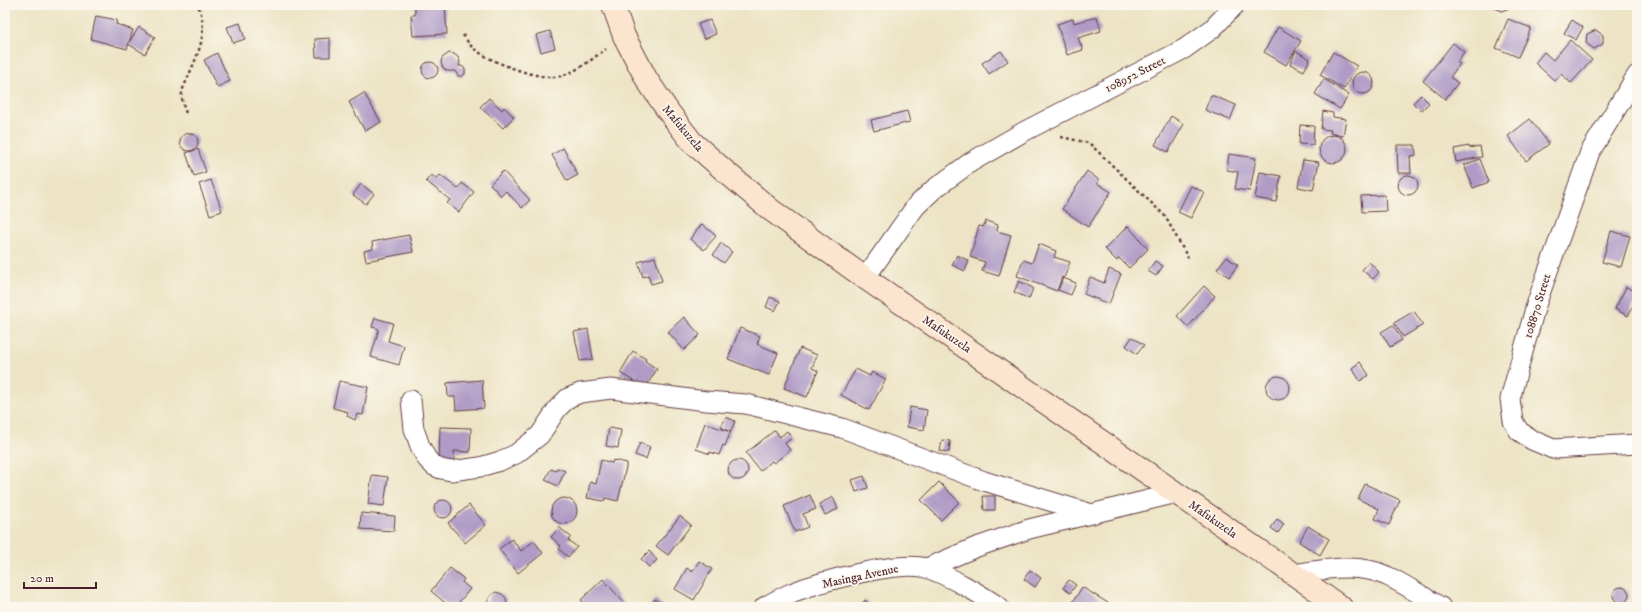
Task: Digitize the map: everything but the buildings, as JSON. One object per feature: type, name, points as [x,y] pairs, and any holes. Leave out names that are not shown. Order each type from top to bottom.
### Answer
[{"type":"main road","name":"Mafukuzela","points":[[613,5],[624,36],[647,80],[668,111],[692,142],[726,172],[772,210],[865,278],[1340,607]]},
{"type":"street","name":"108952 Street","points":[[865,278],[916,206],[934,189],[971,162],[1025,131],[1184,50],[1212,29],[1235,5]]},
{"type":"street","name":"108870 Street","points":[[1637,75],[1590,152],[1562,226],[1536,304],[1510,399],[1513,421],[1519,431],[1532,440],[1553,449],[1637,444]]},
{"type":"street","points":[[411,400],[414,429],[420,446],[426,459],[434,466],[441,469],[451,470],[480,467],[516,454],[540,435],[557,409],[568,398],[580,393],[611,389],[706,401],[746,404],[842,428],[984,481],[1092,514]]},
{"type":"street","points":[[927,568],[974,548],[1029,529],[1176,493]]},
{"type":"street","name":"Masinga Avenue","points":[[764,607],[792,593],[846,577],[893,567],[915,566],[927,568],[953,580],[999,607]]},
{"type":"street","points":[[1292,574],[1343,568],[1371,570],[1387,576],[1441,607]]},
{"type":"path","points":[[186,113],[182,97],[184,87],[199,54],[204,35],[203,22],[198,5]]},
{"type":"path","points":[[463,35],[472,47],[513,69],[539,76],[560,76],[586,64],[624,36]]},
{"type":"path","points":[[1060,137],[1090,144],[1165,216],[1188,258]]}]
